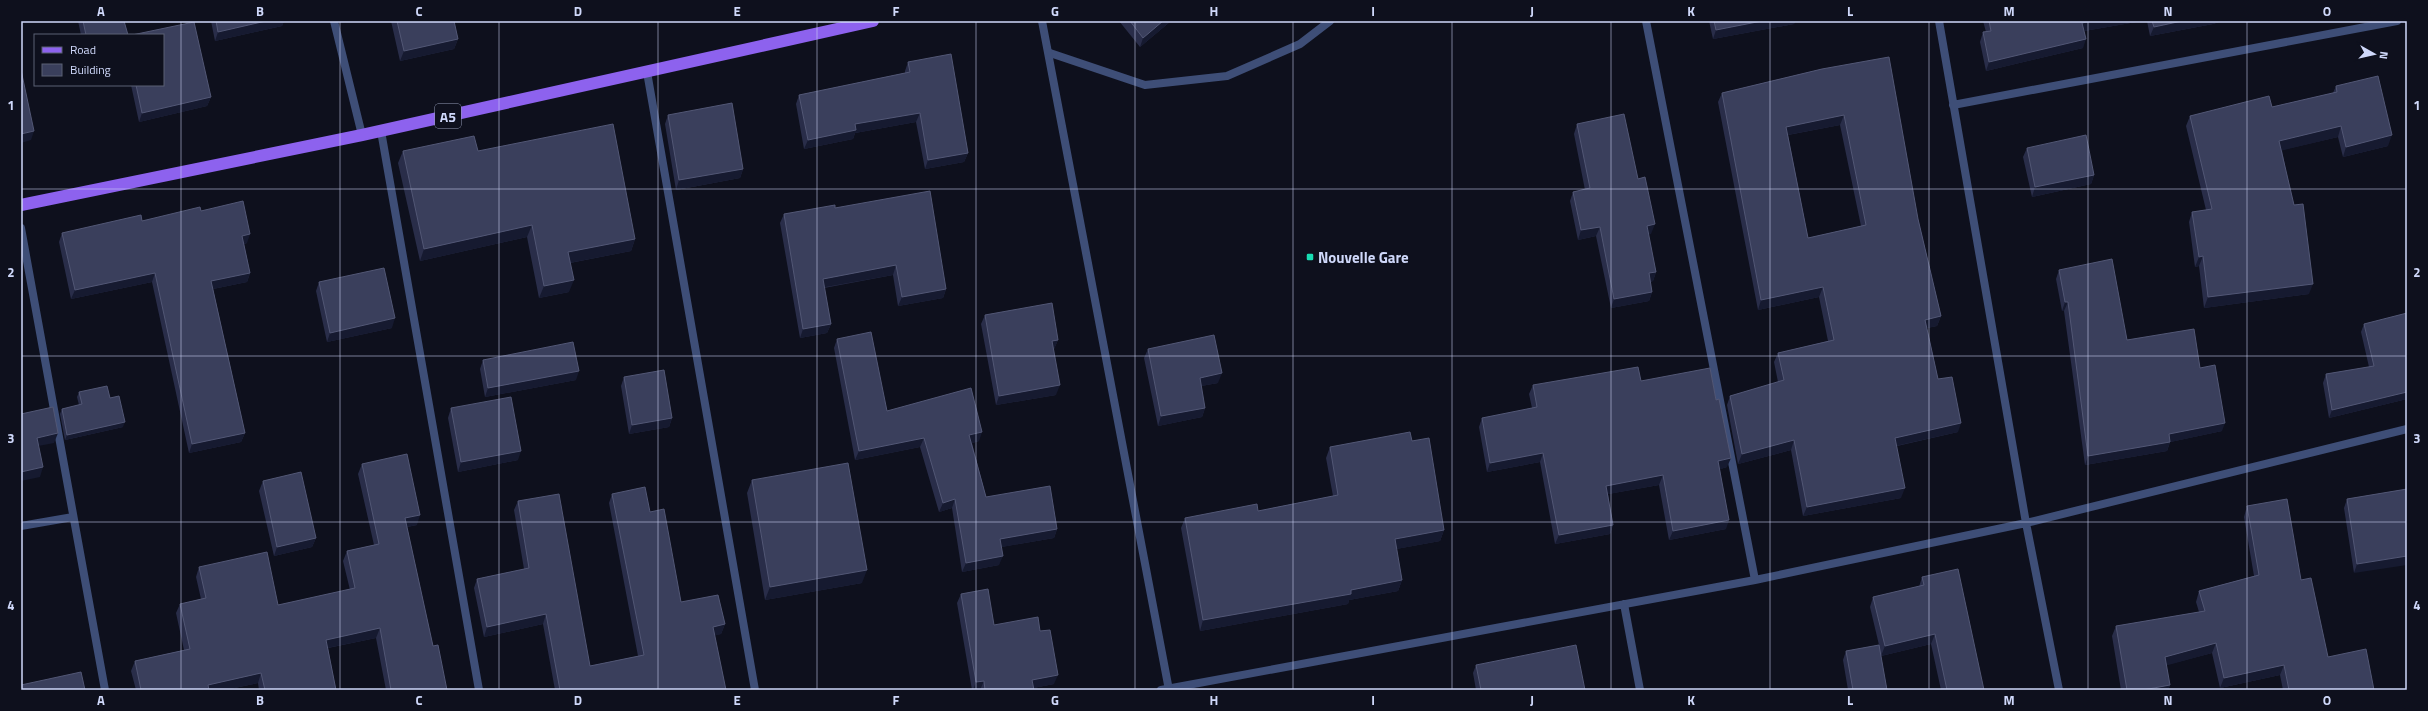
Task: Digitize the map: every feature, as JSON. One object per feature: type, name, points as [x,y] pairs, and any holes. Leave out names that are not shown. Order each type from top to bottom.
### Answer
[{"type":"main road","name":"A5","points":[[21,205],[381,131],[873,21]]},
{"type":"street","points":[[334,21],[362,135]]},
{"type":"street","points":[[1042,21],[1050,53],[1166,690],[1755,580],[2026,523],[2407,429]]},
{"type":"street","points":[[1050,53],[1145,85],[1227,76],[1300,44],[1330,21]]},
{"type":"street","points":[[1646,21],[1755,580]]},
{"type":"street","points":[[1939,21],[2026,523],[2059,690]]},
{"type":"street","points":[[1953,105],[2397,21]]},
{"type":"street","points":[[647,72],[756,690]]},
{"type":"street","points":[[381,131],[479,690]]},
{"type":"street","points":[[21,228],[105,690]]},
{"type":"street","points":[[21,526],[73,516]]},
{"type":"street","points":[[1624,604],[1640,690]]},
{"type":"building","points":[[83,21],[124,21],[128,34],[86,34]]},
{"type":"building","points":[[216,21],[266,21],[218,32]]},
{"type":"building","points":[[397,21],[454,21],[458,39],[404,51]]},
{"type":"building","points":[[1130,21],[1163,21],[1143,38]]},
{"type":"building","points":[[1714,21],[1762,21],[1716,30]]},
{"type":"building","points":[[1989,21],[2092,21],[2082,23],[2086,39],[1989,62],[1983,32],[1991,31]]},
{"type":"building","points":[[2152,21],[2182,21],[2154,27]]},
{"type":"building","points":[[194,22],[211,97],[142,113],[136,86],[164,86],[164,34],[137,34]]},
{"type":"building","points":[[951,54],[968,153],[928,160],[920,113],[855,124],[856,130],[808,140],[799,95],[910,72],[908,62]]},
{"type":"building","points":[[1889,57],[1918,219],[1941,316],[1925,320],[1938,379],[1952,377],[1961,423],[1895,438],[1905,488],[1807,507],[1794,440],[1742,454],[1730,396],[1784,380],[1778,353],[1834,340],[1823,287],[1761,300],[1722,93],[1822,69]],"holes":[[[1844,115],[1866,225],[1808,238],[1786,127]]]},
{"type":"building","points":[[21,70],[34,131],[21,134]]},
{"type":"building","points":[[2378,76],[2392,135],[2346,147],[2341,126],[2279,141],[2294,205],[2303,204],[2313,284],[2208,297],[2203,256],[2199,257],[2192,212],[2212,209],[2190,116],[2269,96],[2272,107],[2337,92],[2336,86]]},
{"type":"building","points":[[732,103],[743,169],[679,180],[668,115]]},
{"type":"building","points":[[1624,114],[1638,179],[1645,177],[1655,224],[1647,226],[1656,272],[1649,273],[1652,292],[1614,299],[1600,227],[1581,230],[1573,192],[1590,188],[1577,124]]},
{"type":"building","points":[[613,124],[635,239],[568,252],[574,280],[544,286],[532,225],[424,249],[403,151],[474,136],[478,151]]},
{"type":"building","points":[[2086,135],[2094,175],[2035,187],[2027,148]]},
{"type":"building","points":[[930,191],[946,289],[902,297],[896,265],[823,279],[831,324],[803,329],[784,214],[835,205],[835,208]]},
{"type":"building","points":[[243,201],[250,234],[242,236],[250,273],[211,281],[245,433],[192,444],[155,273],[75,290],[62,233],[141,215],[142,221],[200,207],[201,211]]},
{"type":"building","points":[[2112,259],[2127,340],[2194,329],[2200,368],[2215,365],[2225,423],[2169,434],[2170,442],[2088,456],[2068,302],[2065,302],[2059,270]]},
{"type":"building","points":[[384,268],[395,318],[330,333],[319,282]]},
{"type":"building","points":[[1052,303],[1058,340],[1052,341],[1060,385],[999,396],[985,315]]},
{"type":"building","points":[[2407,313],[2407,392],[2332,410],[2326,374],[2374,366],[2364,324]]},
{"type":"building","points":[[871,332],[887,411],[971,388],[982,432],[969,435],[986,497],[1050,486],[1057,529],[1000,539],[1003,556],[966,563],[955,499],[943,503],[924,438],[859,451],[837,339]]},
{"type":"building","points":[[1214,335],[1222,373],[1200,378],[1205,408],[1161,416],[1148,349]]},
{"type":"building","points":[[573,342],[579,371],[488,388],[483,360]]},
{"type":"building","points":[[1638,367],[1641,381],[1710,368],[1716,400],[1719,399],[1731,458],[1718,461],[1729,520],[1673,531],[1663,475],[1606,486],[1613,525],[1559,535],[1543,453],[1490,463],[1482,418],[1537,407],[1533,385]]},
{"type":"building","points":[[664,370],[672,418],[632,425],[624,377]]},
{"type":"building","points":[[107,386],[110,398],[119,396],[125,422],[67,435],[62,409],[82,404],[79,392]]},
{"type":"building","points":[[511,397],[521,451],[461,462],[451,408]]},
{"type":"building","points":[[53,407],[58,433],[37,438],[43,467],[21,472],[21,414]]},
{"type":"building","points":[[1410,432],[1412,441],[1429,438],[1444,530],[1395,539],[1402,580],[1351,590],[1351,594],[1203,620],[1185,518],[1257,504],[1258,511],[1338,495],[1330,447]]},
{"type":"building","points":[[407,454],[420,515],[405,518],[433,646],[438,645],[447,690],[391,690],[380,628],[326,640],[336,690],[265,690],[261,673],[208,685],[209,690],[141,690],[135,661],[190,649],[180,604],[206,598],[199,567],[267,552],[278,605],[355,588],[347,551],[379,544],[362,464]]},
{"type":"building","points":[[848,463],[867,570],[770,587],[752,480]]},
{"type":"building","points":[[301,472],[316,538],[277,547],[263,481]]},
{"type":"building","points":[[645,487],[650,512],[664,509],[681,602],[718,595],[725,624],[713,627],[726,690],[560,690],[546,614],[487,627],[477,579],[529,568],[518,501],[559,494],[590,666],[644,655],[612,494]]},
{"type":"building","points":[[2407,489],[2407,556],[2357,564],[2347,499]]},
{"type":"building","points":[[2287,499],[2301,580],[2311,578],[2328,657],[2366,649],[2374,690],[2289,690],[2284,665],[2224,678],[2216,643],[2165,657],[2170,685],[2143,690],[2127,690],[2116,626],[2205,611],[2199,591],[2259,575],[2247,506]]},
{"type":"building","points":[[1958,569],[1984,690],[1947,690],[1935,634],[1885,646],[1873,597],[1924,585],[1922,577]]},
{"type":"building","points":[[988,589],[994,625],[1038,617],[1040,631],[1050,630],[1058,675],[1032,680],[1034,690],[985,690],[984,681],[976,682],[961,594]]},
{"type":"building","points":[[1576,645],[1585,690],[1481,690],[1476,665]]},
{"type":"building","points":[[1879,645],[1887,690],[1853,690],[1846,651]]},
{"type":"building","points":[[81,672],[85,690],[21,690],[21,685]]},
{"type":"place","name":"Nouvelle Gare","points":[[1310,257]]}]
